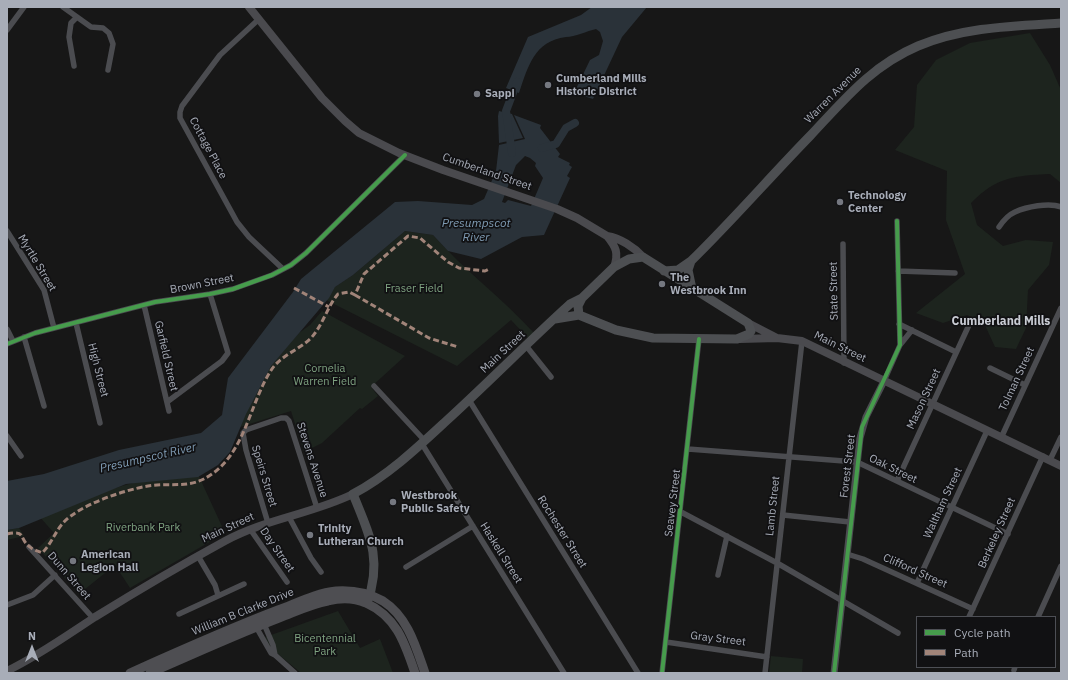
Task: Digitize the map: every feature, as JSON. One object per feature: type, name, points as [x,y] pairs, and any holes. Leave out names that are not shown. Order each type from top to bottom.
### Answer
[{"type":"highway","name":"William B Clarke Drive","points":[[150,673],[323,593],[345,591],[368,599]]},
{"type":"highway","points":[[368,599],[399,631],[415,673]]},
{"type":"highway","points":[[368,599],[383,602],[402,620],[410,633],[425,673]]},
{"type":"highway","name":"William B Clarke Drive","points":[[130,673],[257,624]]},
{"type":"main road","name":"Cumberland Street","points":[[249,7],[300,72],[345,121],[366,137],[405,155],[485,185],[557,209],[607,236],[615,237],[638,252],[642,257],[692,289],[748,323],[777,338]]},
{"type":"main road","name":"Warren Avenue","points":[[664,271],[678,270],[691,261],[858,84],[879,66],[918,46],[960,34],[999,28],[1061,23]]},
{"type":"main road","points":[[607,236],[617,250],[617,259],[614,267]]},
{"type":"main road","name":"Main Street","points":[[7,671],[31,659],[93,618],[198,556],[250,529],[317,508],[353,494],[373,483],[423,442],[527,347],[570,304],[582,298],[614,267],[629,259],[642,257]]},
{"type":"main road","points":[[691,261],[688,274],[692,289]]},
{"type":"main road","points":[[555,319],[579,315],[578,306],[582,298]]},
{"type":"main road","name":"Main Street","points":[[579,315],[616,330],[636,335],[699,339],[777,338],[802,341],[844,363],[1061,466]]},
{"type":"main road","points":[[737,339],[749,334],[751,331],[748,323]]},
{"type":"main road","points":[[353,494],[375,555],[375,568],[368,599]]},
{"type":"street","points":[[7,30],[24,7]]},
{"type":"street","points":[[63,7],[91,27],[103,28],[109,33],[112,44],[108,70]]},
{"type":"street","points":[[74,66],[69,37],[71,23],[77,17]]},
{"type":"street","name":"Cottage Place","points":[[259,19],[220,55],[182,106],[180,118],[237,222],[249,237],[283,269]]},
{"type":"street","name":"Brown Street","points":[[7,344],[54,328],[176,298],[210,294],[265,278],[283,269],[306,253],[405,155]]},
{"type":"street","points":[[999,227],[1004,220],[1014,212],[1039,206],[1057,205],[1061,207]]},
{"type":"street","name":"Forest Street","points":[[834,673],[862,427],[900,345],[898,221]]},
{"type":"street","name":"Myrtle Street","points":[[7,231],[44,290],[51,310],[54,328]]},
{"type":"street","name":"State Street","points":[[843,244],[844,363]]},
{"type":"street","points":[[898,271],[955,273]]},
{"type":"street","points":[[167,402],[222,361],[228,353],[210,294]]},
{"type":"street","name":"Garfield Street","points":[[144,305],[169,411]]},
{"type":"street","name":"Tolman Street","points":[[1001,438],[1061,308]]},
{"type":"street","name":"High Street","points":[[76,323],[100,423]]},
{"type":"street","points":[[899,324],[956,352]]},
{"type":"street","name":"Mason Street","points":[[897,481],[969,325]]},
{"type":"street","points":[[7,329],[13,341]]},
{"type":"street","points":[[900,345],[912,330]]},
{"type":"street","points":[[24,337],[44,406]]},
{"type":"street","name":"Seavey Street","points":[[663,671],[699,339]]},
{"type":"street","name":"Lamb Street","points":[[765,673],[802,341]]},
{"type":"street","points":[[527,347],[551,377]]},
{"type":"street","points":[[990,368],[1025,385]]},
{"type":"street","name":"Haskell Street","points":[[374,386],[423,442],[564,673]]},
{"type":"street","name":"Rochester Street","points":[[469,400],[638,673]]},
{"type":"street","name":"Speirs Street","points":[[268,523],[246,450],[243,433],[258,426],[281,418],[286,418]]},
{"type":"street","name":"Stevens Avenue","points":[[286,418],[291,426],[317,508]]},
{"type":"street","name":"Waltham Street","points":[[917,583],[987,431]]},
{"type":"street","points":[[7,436],[21,456]]},
{"type":"street","name":"Berkeley Street","points":[[970,616],[1046,458],[1061,437]]},
{"type":"street","name":"Oak Street","points":[[688,449],[857,462],[1008,534]]},
{"type":"street","points":[[681,512],[898,632]]},
{"type":"street","points":[[783,515],[850,522]]},
{"type":"street","points":[[289,517],[311,558],[321,572]]},
{"type":"street","points":[[406,568],[473,526]]},
{"type":"street","name":"Day Street","points":[[250,529],[287,582]]},
{"type":"street","points":[[718,575],[726,536]]},
{"type":"street","name":"Dunn Street","points":[[29,547],[93,618]]},
{"type":"street","name":"Clifford Street","points":[[847,554],[917,583],[973,609]]},
{"type":"street","points":[[198,556],[215,585],[218,595]]},
{"type":"street","points":[[1038,616],[1061,566]]},
{"type":"street","points":[[7,605],[32,595],[55,575]]},
{"type":"street","points":[[179,614],[244,584]]},
{"type":"street","points":[[257,624],[271,653],[295,673]]},
{"type":"street","points":[[257,624],[273,645],[275,655]]},
{"type":"street","name":"Gray Street","points":[[666,642],[767,657]]},
{"type":"green space","points":[[1030,33],[1050,65],[1061,90],[1061,183],[1050,174],[1007,179],[990,187],[971,203],[977,225],[1003,246],[1026,240],[1053,242],[1049,265],[1028,290],[1026,328],[1016,349],[995,347],[984,323],[967,315],[943,323],[916,313],[965,274],[946,220],[947,171],[895,150],[914,127],[917,85],[936,60],[970,43]]},
{"type":"green space","name":"Fraser Field","points":[[405,231],[433,235],[457,260],[534,333],[528,338],[511,320],[457,366],[326,300],[335,287],[353,275]]},
{"type":"green space","name":"Cornelia Warren Field","points":[[322,311],[405,356],[371,387],[378,396],[362,409],[360,408],[322,443],[304,452],[291,411],[240,427],[256,382],[299,333],[310,325]]},
{"type":"green space","name":"Riverbank Park","points":[[197,472],[225,533],[130,588],[115,565],[79,594],[38,548],[54,533],[39,516],[125,485],[145,481],[182,478]]},
{"type":"green space","points":[[19,528],[24,536],[7,540],[7,530]]},
{"type":"green space","name":"Bicentennial Park","points":[[338,611],[360,648],[380,639],[393,673],[301,673],[260,639]]},
{"type":"green space","points":[[771,656],[803,659],[802,673],[769,673]]},
{"type":"water","points":[[592,7],[647,7],[622,37],[593,99],[574,93],[590,60],[599,55],[603,41],[600,32],[596,29],[573,36],[555,39],[546,44],[539,50],[529,65],[519,93],[506,88],[528,37],[581,15]]},
{"type":"water","points":[[499,111],[512,114],[523,138],[499,143]]},
{"type":"water","name":"Presumpscot River","points":[[514,115],[541,125],[540,128],[560,154],[558,157],[570,163],[569,165],[572,167],[567,176],[570,178],[544,235],[522,237],[481,259],[448,251],[433,235],[405,231],[353,275],[335,287],[329,298],[271,366],[246,414],[230,452],[218,465],[198,477],[126,484],[19,528],[7,530],[7,481],[44,474],[119,450],[201,433],[222,415],[228,378],[293,292],[301,279],[395,202],[418,201],[472,205],[484,199],[496,171],[499,145],[525,139]],"holes":[[[525,156],[536,163],[535,166],[543,178],[531,206],[508,200],[505,203],[502,202],[516,165]]]},
{"type":"waterway","name":"Presumpscot River","points":[[512,153],[506,111],[517,82]]},
{"type":"waterway","name":"Presumpscot River","points":[[542,148],[556,144],[566,128],[575,123]]},
{"type":"marked path","points":[[7,534],[20,534],[26,544],[34,550],[42,553],[63,523],[70,516],[91,504],[138,488],[157,485],[188,484],[204,479],[212,474],[223,464],[240,440],[257,398],[274,366],[311,338],[338,294],[349,292],[355,295],[364,274],[408,236],[420,238],[448,262],[459,268],[485,271],[489,269]]},
{"type":"marked path","points":[[294,288],[329,307]]},
{"type":"marked path","points":[[355,295],[429,338],[458,347]]},
{"type":"cycle path","points":[[7,344],[35,333],[155,302],[233,289],[272,275],[291,265],[306,253],[405,155]]},
{"type":"cycle path","points":[[834,673],[862,427],[900,345],[897,221]]},
{"type":"cycle path","points":[[662,673],[699,339]]},
{"type":"place","name":"Cumberland Mills Historic District","points":[[548,85]]},
{"type":"place","name":"Sappi","points":[[477,94]]},
{"type":"place","name":"Technology Center","points":[[840,202]]},
{"type":"place","name":"The Westbrook Inn","points":[[662,284]]},
{"type":"place","name":"Westbrook Public Safety","points":[[393,502]]},
{"type":"place","name":"Trinity Lutheran Church","points":[[310,535]]},
{"type":"place","name":"American Legion Hall","points":[[73,561]]},
{"type":"district","name":"Cumberland Mills","points":[[1001,322]]}]
